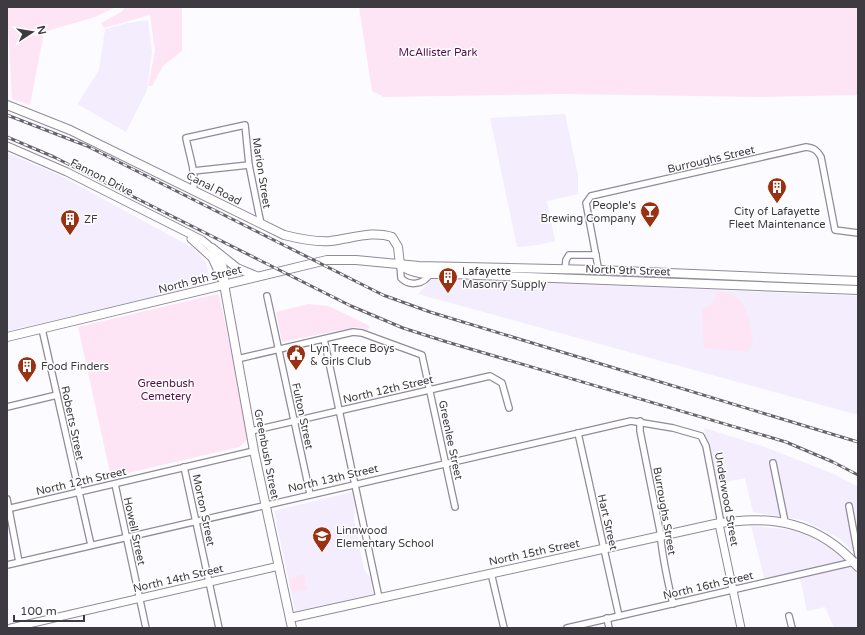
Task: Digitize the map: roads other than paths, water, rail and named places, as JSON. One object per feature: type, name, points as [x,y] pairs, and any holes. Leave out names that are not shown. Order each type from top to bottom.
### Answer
[{"type":"main road","name":"Canal Road","points":[[7,105],[70,130],[284,235],[307,240],[332,241],[385,235],[395,241],[400,265]]},
{"type":"main road","points":[[212,248],[237,268],[257,277]]},
{"type":"main road","name":"North 9th Street","points":[[7,337],[327,260],[356,260],[400,265],[599,270],[858,281]]},
{"type":"main road","name":"North 9th Street","points":[[400,265],[408,271],[430,274],[858,290]]},
{"type":"main road","name":"Greenbush Street","points":[[224,284],[237,359],[252,431],[254,451],[292,628]]},
{"type":"main road","name":"North 15th Street","points":[[290,618],[719,524],[752,519],[785,522],[806,529],[823,537],[841,549],[857,564]]},
{"type":"street","name":"Marion Street","points":[[193,172],[186,138],[245,125],[249,165],[261,224]]},
{"type":"street","name":"Fannon Drive","points":[[7,146],[67,172],[202,240],[212,248],[224,271],[226,277],[224,284]]},
{"type":"street","name":"Burroughs Street","points":[[600,280],[586,203],[591,196],[806,147],[814,148],[818,151],[821,157],[835,230],[858,233]]},
{"type":"street","points":[[193,191],[193,172],[249,165]]},
{"type":"street","name":"Fannon Drive","points":[[185,232],[212,258],[224,284]]},
{"type":"street","points":[[565,270],[566,260],[569,255],[596,255]]},
{"type":"street","name":"Fulton Street","points":[[268,296],[310,494]]},
{"type":"street","name":"Roberts Street","points":[[42,329],[91,545]]},
{"type":"street","name":"Greenlee Street","points":[[324,339],[353,332],[362,333],[422,355],[455,507]]},
{"type":"street","points":[[237,359],[324,339],[379,598]]},
{"type":"street","name":"North 12th Street","points":[[252,431],[490,376],[497,378],[502,383],[509,408]]},
{"type":"street","points":[[7,407],[57,396]]},
{"type":"street","name":"North 13th Street","points":[[7,565],[446,462],[631,421],[640,421]]},
{"type":"street","name":"Burroughs Street","points":[[640,421],[640,431],[660,537],[661,550],[673,604]]},
{"type":"street","name":"Underwood Street","points":[[640,421],[701,436],[706,446],[720,518],[719,524],[741,628]]},
{"type":"street","name":"Hart Street","points":[[578,433],[619,616]]},
{"type":"street","name":"North 12th Street","points":[[8,509],[254,451]]},
{"type":"street","points":[[773,463],[785,522]]},
{"type":"street","name":"Morton Street","points":[[184,467],[219,628]]},
{"type":"street","name":"Howell Street","points":[[115,484],[146,628]]},
{"type":"street","points":[[7,499],[20,562]]},
{"type":"street","points":[[849,506],[858,555]]},
{"type":"street","name":"North 16th Street","points":[[567,628],[733,590],[857,564]]},
{"type":"street","name":"North 14th Street","points":[[11,628],[279,566]]},
{"type":"street","points":[[491,573],[504,628]]},
{"type":"street","points":[[789,616],[792,628]]},
{"type":"street","points":[[607,618],[609,628]]},
{"type":"railway","points":[[7,115],[87,146],[383,295],[430,312],[858,442]]},
{"type":"railway","points":[[7,137],[54,157],[351,306],[403,328],[786,442],[833,462],[858,475]]},
{"type":"place","name":"City of Lafayette Fleet Maintenance","points":[[777,204]]},
{"type":"place","name":"People's Brewing Company","points":[[650,228]]},
{"type":"place","name":"ZF","points":[[70,236]]},
{"type":"place","name":"Lafayette Masonry Supply","points":[[448,294]]},
{"type":"place","name":"Lyn Treece Boys & Girls Club","points":[[296,371]]},
{"type":"place","name":"Food Finders","points":[[27,383]]},
{"type":"place","name":"Linnwood Elementary School","points":[[322,553]]},
{"type":"park label","name":"McAllister Park","points":[[438,52]]},
{"type":"park label","name":"Greenbush Cemetery","points":[[166,389]]}]
